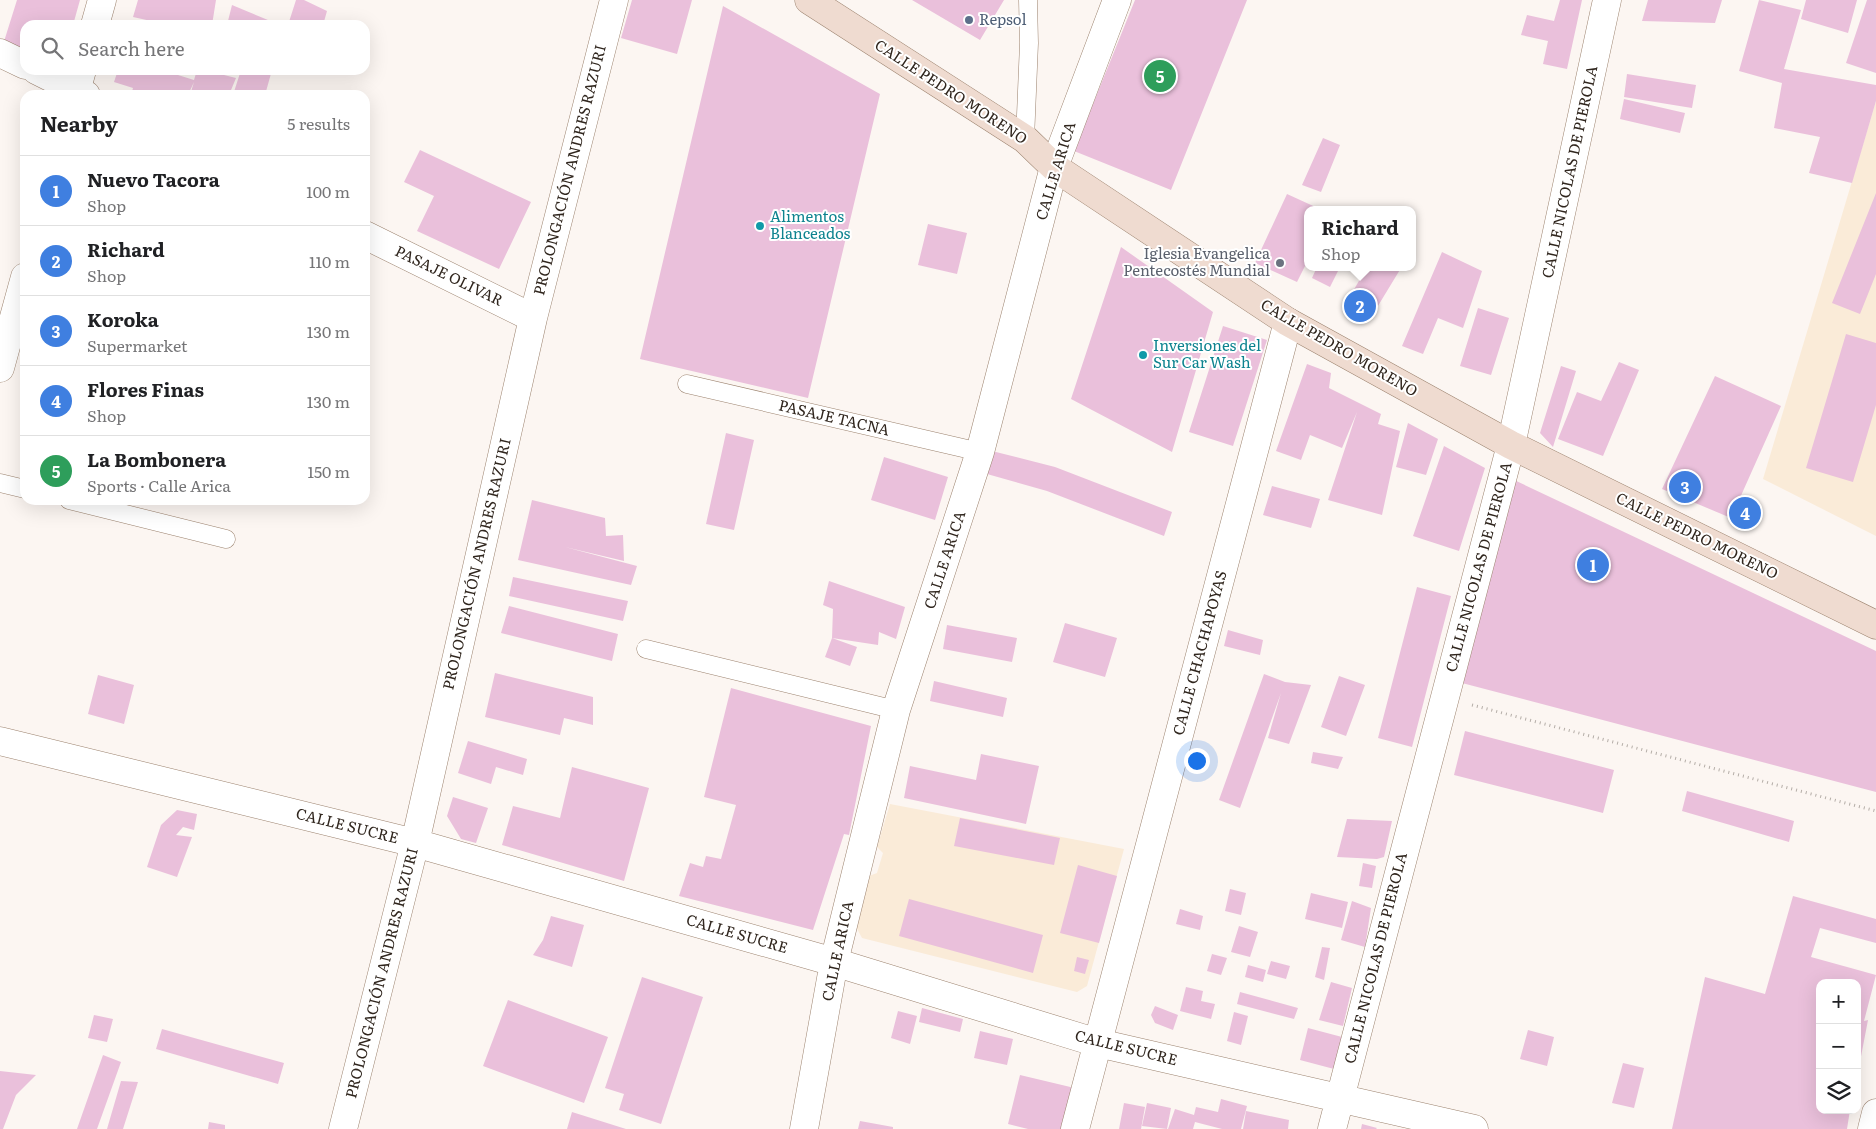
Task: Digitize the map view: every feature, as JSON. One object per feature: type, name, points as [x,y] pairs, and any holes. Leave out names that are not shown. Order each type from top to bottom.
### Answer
[{"type":"main road","name":"CALLE PEDRO MORENO","points":[[814,1],[1025,139],[1054,167],[1288,322],[1511,444],[1876,625]]},
{"type":"street","points":[[96,20],[102,0]]},
{"type":"street","name":"PROLONGACIÓN ANDRES RAZURI","points":[[343,1129],[415,843],[533,318],[614,0]]},
{"type":"street","name":"CALLE ARICA","points":[[804,1129],[834,962],[896,710],[980,452],[1054,167],[1117,0]]},
{"type":"street","name":"CALLE NICOLAS DE PIEROLA","points":[[1332,1129],[1511,444],[1607,0]]},
{"type":"street","points":[[0,53],[20,63]]},
{"type":"street","points":[[49,75],[80,87]]},
{"type":"street","name":"PASAJE OLIVAR","points":[[370,237],[533,318]]},
{"type":"street","points":[[0,368],[20,295]]},
{"type":"street","name":"CALLE CHACHAPOYAS","points":[[1075,1129],[1288,322]]},
{"type":"street","name":"CALLE SUCRE","points":[[0,741],[415,843],[834,962],[1098,1043],[1474,1129]]},
{"type":"street","points":[[1872,1129],[1876,1113]]},
{"type":"lane","points":[[1025,139],[1029,43],[1028,0]]},
{"type":"lane","name":"PASAJE TACNA","points":[[687,384],[980,452]]},
{"type":"lane","points":[[0,483],[20,488]]},
{"type":"lane","points":[[89,505],[226,540]]},
{"type":"lane","points":[[646,649],[896,710]]},
{"type":"path","points":[[1444,698],[1876,811]]},
{"type":"shaded area","points":[[1876,101],[1876,536],[1763,479]]},
{"type":"shaded area","points":[[890,804],[1124,849],[1087,986],[1077,992],[862,938],[855,925],[869,876],[877,873],[883,853],[877,847]]},
{"type":"building","points":[[17,0],[80,0],[74,20],[20,20],[20,58],[1,51]]},
{"type":"building","points":[[138,0],[216,0],[213,20],[146,20],[133,17]]},
{"type":"building","points":[[296,0],[304,0],[327,11],[324,20],[290,20]]},
{"type":"building","points":[[632,0],[692,0],[677,54],[621,38]]},
{"type":"building","name":"Repsol","points":[[912,0],[1004,0],[980,40]]},
{"type":"building","points":[[1135,0],[1247,0],[1171,190],[1074,151]]},
{"type":"building","points":[[1560,0],[1582,0],[1567,69],[1543,64],[1548,41],[1521,35],[1527,15],[1554,21]]},
{"type":"building","points":[[1648,0],[1722,0],[1715,23],[1642,21]]},
{"type":"building","points":[[1759,0],[1801,10],[1784,69],[1876,85],[1876,101],[1852,183],[1809,173],[1820,137],[1774,128],[1782,83],[1739,71]]},
{"type":"building","points":[[1806,0],[1857,0],[1848,33],[1801,19]]},
{"type":"building","points":[[1867,0],[1876,0],[1876,73],[1846,63]]},
{"type":"building","points":[[232,5],[268,20],[228,20]]},
{"type":"building","name":"Alimentos Blanceados","points":[[723,6],[880,94],[808,398],[640,359]]},
{"type":"building","points":[[1627,74],[1696,85],[1692,108],[1624,97]]},
{"type":"building","points":[[116,75],[178,75],[194,80],[196,75],[224,75],[236,78],[231,90],[192,90],[194,82],[190,90],[132,90],[133,88],[114,82]]},
{"type":"building","points":[[239,75],[271,75],[266,90],[235,90]]},
{"type":"building","points":[[1624,99],[1685,113],[1680,133],[1620,119]]},
{"type":"building","points":[[1323,138],[1340,145],[1321,192],[1302,185]]},
{"type":"building","points":[[420,150],[531,202],[499,269],[417,231],[434,196],[404,182]]},
{"type":"building","points":[[1876,193],[1876,274],[1860,314],[1832,303]]},
{"type":"building","points":[[1287,194],[1313,206],[1304,206],[1304,268],[1297,282],[1255,263]]},
{"type":"building","points":[[928,224],[967,233],[957,274],[918,265]]},
{"type":"building","name":"Inversiones del Sur Car Wash","points":[[1121,247],[1213,312],[1172,452],[1071,399]]},
{"type":"building","points":[[1442,252],[1482,271],[1463,328],[1438,318],[1423,354],[1402,346]]},
{"type":"building","points":[[1315,271],[1338,271],[1330,287],[1312,278]]},
{"type":"building","points":[[1365,271],[1399,271],[1370,319],[1345,305]]},
{"type":"building","points":[[1478,308],[1509,318],[1491,375],[1460,366]]},
{"type":"building","points":[[1223,326],[1267,340],[1233,446],[1189,432]]},
{"type":"building","points":[[1846,334],[1876,343],[1876,405],[1853,482],[1806,468]]},
{"type":"building","points":[[1619,362],[1639,370],[1603,456],[1558,439],[1577,392],[1601,401]]},
{"type":"building","points":[[1307,364],[1331,373],[1329,388],[1381,414],[1378,424],[1400,431],[1382,515],[1328,500],[1357,412],[1342,448],[1310,435],[1301,460],[1276,451]]},
{"type":"building","points":[[1561,366],[1576,371],[1553,447],[1540,433]]},
{"type":"building","points":[[1715,376],[1781,406],[1731,518],[1662,489]]},
{"type":"building","points":[[1408,423],[1438,439],[1426,475],[1396,467]]},
{"type":"building","points":[[726,433],[754,440],[734,530],[706,524]]},
{"type":"building","points":[[1444,446],[1485,468],[1459,551],[1413,536]]},
{"type":"building","points":[[992,451],[1055,467],[1172,512],[1164,536],[1047,491],[987,474]]},
{"type":"building","points":[[884,457],[948,477],[935,520],[871,500]]},
{"type":"building","points":[[1512,479],[1876,651],[1876,792],[1462,683]]},
{"type":"building","points":[[1272,486],[1320,499],[1311,528],[1263,515]]},
{"type":"building","points":[[532,500],[605,518],[606,536],[623,535],[624,561],[565,547],[637,566],[631,585],[518,560]]},
{"type":"building","points":[[513,577],[628,601],[623,621],[509,596]]},
{"type":"building","points":[[829,581],[905,607],[896,639],[879,632],[878,645],[832,638],[833,609],[823,605]]},
{"type":"building","points":[[1417,587],[1451,596],[1412,747],[1378,738]]},
{"type":"building","points":[[509,606],[618,634],[612,661],[501,633]]},
{"type":"building","points":[[1065,623],[1117,638],[1105,677],[1053,662]]},
{"type":"building","points":[[947,625],[1017,638],[1012,662],[943,649]]},
{"type":"building","points":[[1228,630],[1263,640],[1260,655],[1224,646]]},
{"type":"building","points":[[832,638],[857,647],[850,666],[825,657]]},
{"type":"building","points":[[495,673],[593,697],[593,725],[564,718],[560,735],[485,717]]},
{"type":"building","points":[[1264,674],[1285,682],[1311,685],[1289,744],[1268,738],[1281,693],[1240,808],[1219,800]]},
{"type":"building","points":[[98,675],[134,685],[124,724],[88,714]]},
{"type":"building","points":[[1339,676],[1365,685],[1346,736],[1321,727]]},
{"type":"building","points":[[934,681],[1007,698],[1003,717],[930,701]]},
{"type":"building","points":[[731,688],[871,726],[849,835],[844,834],[813,930],[679,896],[690,863],[703,867],[706,856],[721,859],[736,805],[704,797]]},
{"type":"building","points":[[1465,731],[1614,770],[1603,813],[1454,775]]},
{"type":"building","points":[[468,741],[527,759],[523,775],[496,767],[491,784],[458,773]]},
{"type":"building","points":[[1313,752],[1343,757],[1338,769],[1311,763]]},
{"type":"building","points":[[981,754],[1039,766],[1026,824],[904,798],[910,766],[976,780]]},
{"type":"building","points":[[572,767],[649,788],[624,881],[502,845],[513,806],[560,818]]},
{"type":"building","points":[[1687,791],[1794,821],[1789,842],[1682,811]]},
{"type":"building","points":[[453,797],[488,808],[476,843],[461,839],[447,816]]},
{"type":"building","points":[[177,810],[197,814],[194,830],[183,827],[176,835],[192,837],[177,877],[147,867],[161,825]]},
{"type":"building","points":[[960,818],[1060,838],[1054,865],[954,846]]},
{"type":"building","points":[[1347,819],[1392,821],[1384,857],[1377,859],[1337,857]]},
{"type":"building","points":[[1363,863],[1376,866],[1372,888],[1359,886]]},
{"type":"building","points":[[1078,865],[1117,876],[1099,943],[1060,933]]},
{"type":"building","points":[[1230,889],[1246,893],[1241,915],[1225,911]]},
{"type":"building","points":[[1311,893],[1348,902],[1342,928],[1305,919]]},
{"type":"building","points":[[1793,896],[1876,919],[1876,943],[1820,928],[1811,957],[1876,975],[1864,1021],[1868,1020],[1861,1056],[1861,979],[1816,979],[1816,1114],[1849,1114],[1847,1129],[1672,1129],[1705,977],[1765,994]]},
{"type":"building","points":[[909,899],[1043,935],[1033,973],[899,936]]},
{"type":"building","points":[[1352,901],[1371,908],[1365,947],[1341,940]]},
{"type":"building","points":[[1180,909],[1203,916],[1200,930],[1176,924]]},
{"type":"building","points":[[551,916],[584,925],[572,967],[533,955],[543,940]]},
{"type":"building","points":[[1239,926],[1258,932],[1250,957],[1231,952]]},
{"type":"building","points":[[1322,947],[1330,948],[1324,980],[1315,977]]},
{"type":"building","points":[[1212,954],[1227,958],[1221,975],[1207,971]]},
{"type":"building","points":[[1077,957],[1089,960],[1085,974],[1074,971]]},
{"type":"building","points":[[1271,961],[1290,966],[1286,979],[1267,974]]},
{"type":"building","points":[[1248,965],[1266,970],[1263,982],[1245,977]]},
{"type":"building","points":[[642,977],[703,997],[661,1124],[619,1110],[624,1094],[605,1088]]},
{"type":"building","points":[[1331,982],[1352,988],[1343,1026],[1319,1020]]},
{"type":"building","points":[[1186,987],[1203,991],[1201,1001],[1215,1004],[1211,1019],[1180,1011]]},
{"type":"building","points":[[1240,992],[1298,1008],[1294,1019],[1237,1004]]},
{"type":"building","points":[[508,1000],[608,1037],[584,1103],[483,1066]]},
{"type":"building","points":[[1155,1006],[1178,1015],[1173,1030],[1155,1023],[1151,1015]]},
{"type":"building","points":[[922,1008],[963,1019],[960,1032],[919,1022]]},
{"type":"building","points":[[898,1011],[917,1016],[910,1044],[891,1038]]},
{"type":"building","points":[[1234,1012],[1248,1016],[1241,1045],[1227,1041]]},
{"type":"building","points":[[94,1015],[113,1019],[107,1042],[88,1038]]},
{"type":"building","points":[[1308,1028],[1342,1037],[1334,1069],[1300,1060]]},
{"type":"building","points":[[162,1029],[284,1063],[278,1084],[156,1049]]},
{"type":"building","points":[[1528,1030],[1554,1037],[1547,1066],[1520,1059]]},
{"type":"building","points":[[980,1031],[1013,1039],[1007,1065],[974,1058]]},
{"type":"building","points":[[103,1055],[121,1062],[97,1129],[77,1129]]},
{"type":"building","points":[[1623,1063],[1644,1068],[1634,1108],[1612,1103]]},
{"type":"building","points":[[0,1071],[36,1075],[16,1095],[3,1129],[0,1129]]},
{"type":"building","points":[[1020,1075],[1083,1090],[1073,1129],[1028,1129],[1008,1124]]},
{"type":"building","points":[[121,1081],[138,1082],[123,1129],[107,1129]]},
{"type":"building","points":[[1221,1099],[1247,1106],[1241,1129],[1222,1129],[1195,1122],[1193,1129],[1168,1129],[1175,1109],[1194,1115],[1196,1107],[1218,1112]]},
{"type":"building","points":[[1124,1103],[1145,1107],[1141,1129],[1119,1129]]},
{"type":"building","points":[[1147,1103],[1171,1108],[1167,1129],[1142,1126]]},
{"type":"building","points":[[1246,1111],[1289,1120],[1288,1129],[1243,1129]]},
{"type":"building","points":[[572,1112],[626,1129],[567,1129]]},
{"type":"building","points":[[860,1121],[893,1127],[893,1129],[858,1129]]},
{"type":"building","points":[[209,1122],[225,1125],[225,1129],[208,1129]]},
{"type":"building","points":[[1362,1124],[1377,1128],[1361,1129]]},
{"type":"place","name":"Repsol","points":[[969,20]]},
{"type":"place","name":"La Bombonera","points":[[1160,76]]},
{"type":"place","name":"Alimentos Blanceados","points":[[760,226]]},
{"type":"place","name":"Iglesia Evangelica Pentecostés Mundial","points":[[1280,263]]},
{"type":"place","name":"Richard","points":[[1360,306]]},
{"type":"place","name":"Inversiones del Sur Car Wash","points":[[1143,355]]},
{"type":"place","name":"Koroka","points":[[1685,487]]},
{"type":"place","name":"Flores Finas","points":[[1745,513]]},
{"type":"place","name":"Nuevo Tacora","points":[[1593,565]]}]
